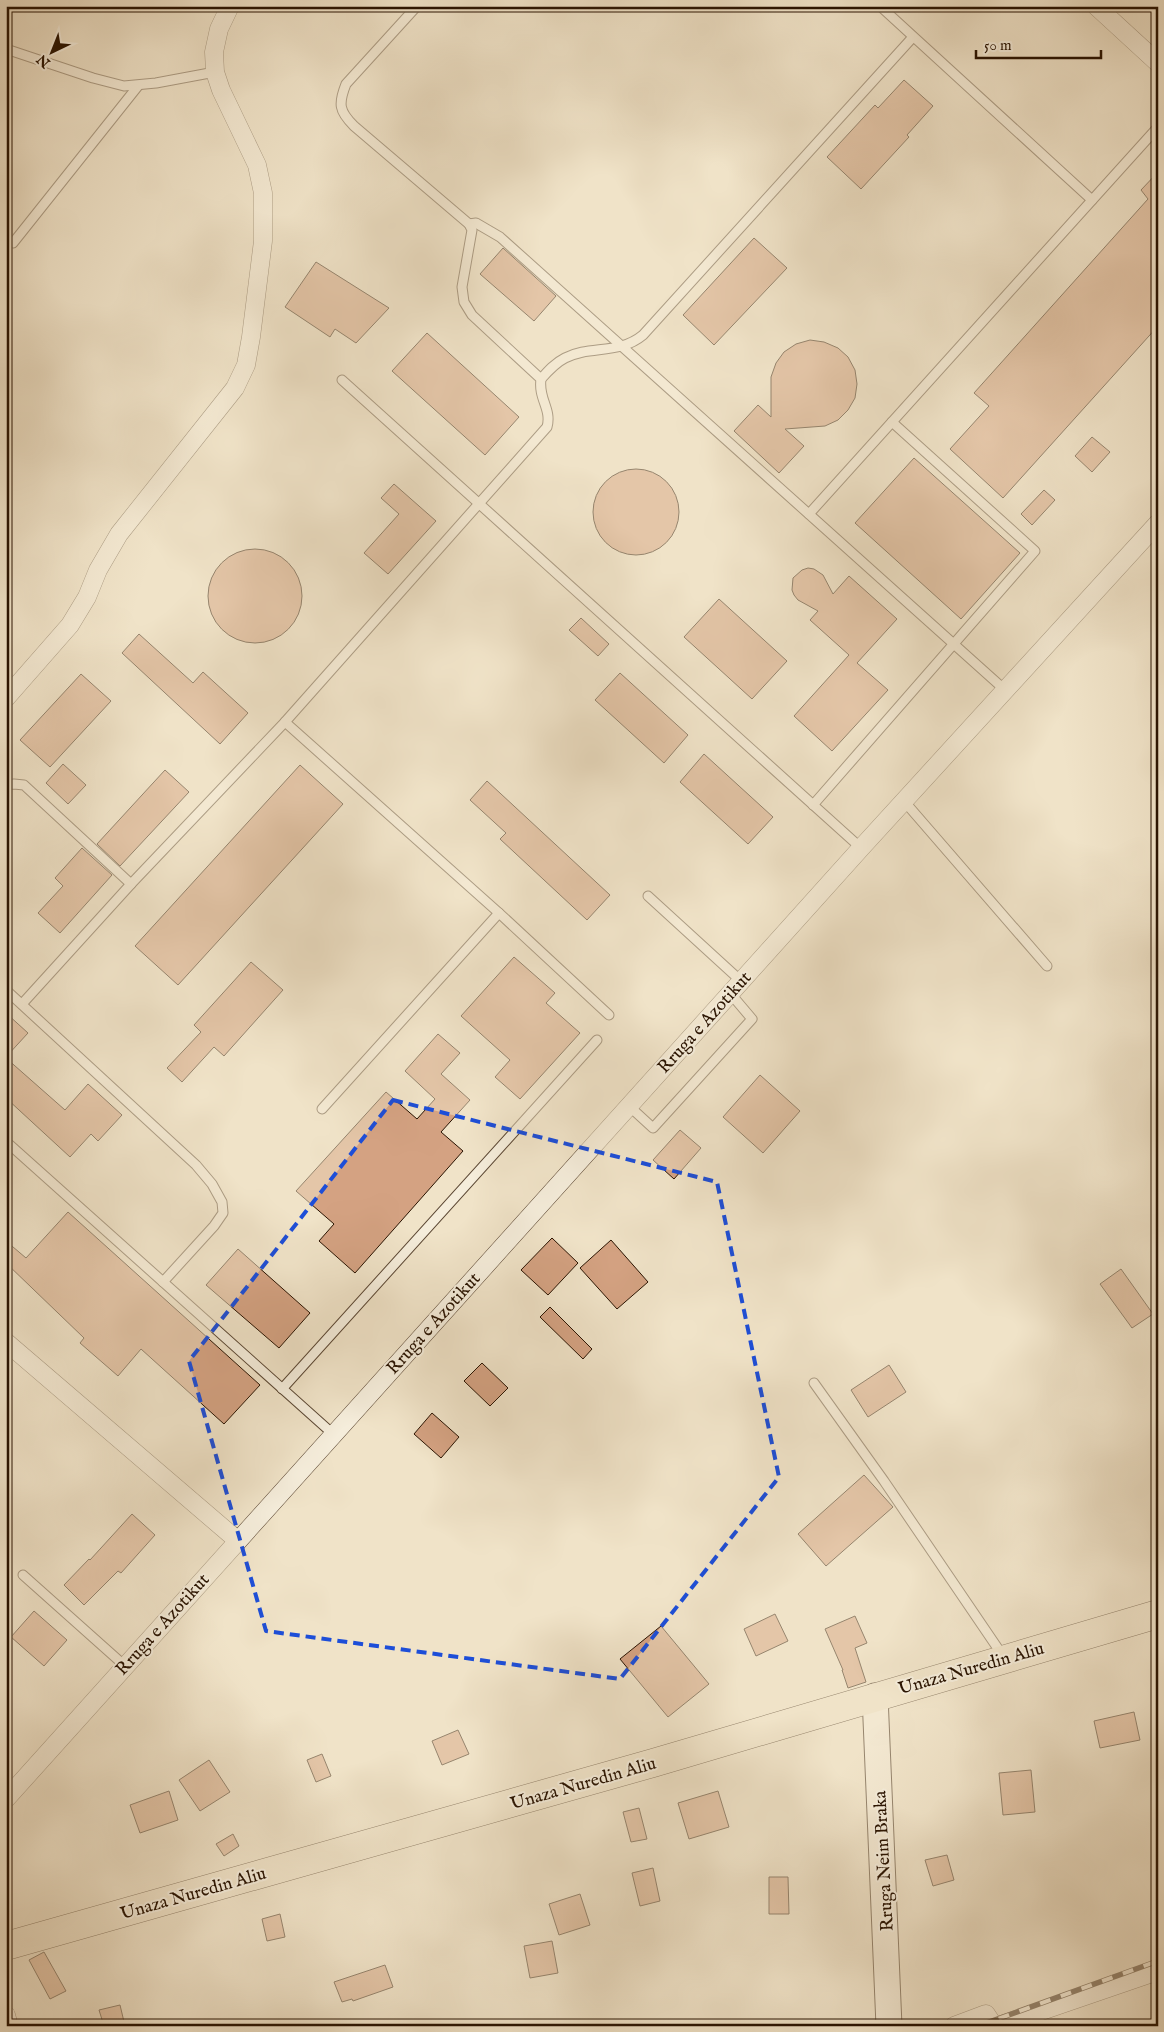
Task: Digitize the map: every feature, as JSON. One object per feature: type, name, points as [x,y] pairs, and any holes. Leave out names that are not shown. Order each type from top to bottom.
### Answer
[{"type":"main road","name":"Unaza Nuredin Aliu","points":[[6,1946],[653,1763],[1158,1614]]},
{"type":"street","points":[[6,698],[70,625],[119,534],[223,404],[235,388],[246,365],[264,241],[263,193],[256,166],[220,90],[215,72],[214,52],[219,29],[230,6]]},
{"type":"street","points":[[1096,6],[1158,63]]},
{"type":"street","name":"Rruga e Azotikut","points":[[6,1799],[861,848],[1158,523]]},
{"type":"street","points":[[6,1342],[237,1540]]},
{"type":"street","name":"Rruga Neim Braka","points":[[875,1696],[889,2026]]},
{"type":"street","points":[[954,2026],[986,2014],[996,2026],[1158,1972]]},
{"type":"street","points":[[6,2015],[9,2026]]},
{"type":"lane","points":[[418,6],[346,84],[341,97],[341,107],[346,117],[354,126],[469,224],[472,230],[462,287],[464,302],[472,315],[541,379]]},
{"type":"lane","points":[[880,6],[1092,200]]},
{"type":"lane","points":[[22,1004],[131,884],[285,722],[547,427],[549,420],[539,390],[541,379],[552,367],[565,358],[578,354],[622,347],[643,335],[913,36]]},
{"type":"lane","points":[[6,49],[93,78],[124,86],[138,86],[215,72]]},
{"type":"lane","points":[[13,243],[138,86]]},
{"type":"lane","points":[[809,514],[1158,127]]},
{"type":"lane","points":[[469,224],[476,223],[500,237],[1005,690]]},
{"type":"lane","points":[[342,380],[861,848]]},
{"type":"lane","points":[[813,805],[1035,551],[892,422]]},
{"type":"lane","points":[[285,722],[499,913],[609,1015]]},
{"type":"lane","points":[[6,786],[24,785],[131,884]]},
{"type":"lane","points":[[904,801],[1047,966]]},
{"type":"lane","points":[[629,1106],[653,1128],[752,1019],[736,987],[648,896]]},
{"type":"lane","points":[[322,1109],[499,913]]},
{"type":"lane","points":[[6,990],[196,1165],[212,1184],[222,1202],[223,1213],[214,1226],[163,1282]]},
{"type":"lane","points":[[282,1389],[597,1040]]},
{"type":"lane","points":[[10,1145],[333,1434]]},
{"type":"lane","points":[[814,1383],[884,1481],[1004,1659]]},
{"type":"lane","points":[[23,1575],[125,1666]]},
{"type":"highlighted area","points":[[393,1100],[717,1182],[779,1477],[620,1679],[266,1631],[189,1361]]},
{"type":"building","points":[[904,80],[933,106],[907,135],[909,137],[861,189],[827,157],[875,105],[878,108]]},
{"type":"building","points":[[1158,172],[1158,326],[1003,498],[950,449],[989,406],[974,393],[1148,199],[1141,190]]},
{"type":"building","points":[[754,238],[787,268],[714,345],[683,315]]},
{"type":"building","points":[[503,248],[556,296],[534,321],[480,274]]},
{"type":"building","points":[[316,262],[389,308],[356,343],[335,329],[330,337],[285,307]]},
{"type":"building","points":[[427,333],[519,417],[485,455],[392,371]]},
{"type":"building","points":[[810,340],[824,342],[838,348],[848,357],[855,370],[857,384],[855,398],[848,410],[838,420],[825,426],[785,429],[804,446],[779,473],[734,431],[758,405],[771,417],[771,377],[776,363],[784,352],[796,344]]},
{"type":"building","points":[[1092,437],[1110,452],[1092,472],[1075,456]]},
{"type":"building","points":[[914,458],[1020,553],[961,619],[855,523]]},
{"type":"building","points":[[636,469],[652,472],[660,476],[672,488],[676,496],[679,512],[676,528],[672,536],[660,548],[652,552],[636,555],[620,552],[612,548],[600,536],[596,528],[593,512],[596,496],[600,488],[612,476],[620,472]]},
{"type":"building","points":[[394,484],[436,521],[388,574],[364,553],[399,514],[381,498]]},
{"type":"building","points":[[1044,490],[1055,500],[1032,525],[1021,514]]},
{"type":"building","points":[[255,549],[273,552],[288,563],[299,578],[302,596],[299,614],[288,629],[273,640],[255,643],[237,640],[222,629],[211,614],[208,596],[211,578],[222,563],[237,552]]},
{"type":"building","points":[[814,569],[823,575],[833,594],[849,576],[897,619],[857,663],[888,690],[832,751],[794,716],[849,655],[810,620],[818,611],[798,600],[794,595],[792,590],[793,578],[802,570]]},
{"type":"building","points":[[719,599],[787,661],[752,699],[684,637]]},
{"type":"building","points":[[581,618],[609,644],[598,656],[569,630]]},
{"type":"building","points":[[139,634],[193,683],[203,672],[248,713],[220,744],[122,653]]},
{"type":"building","points":[[620,673],[688,735],[664,763],[595,700]]},
{"type":"building","points":[[81,674],[111,701],[50,767],[20,740]]},
{"type":"building","points":[[704,754],[773,817],[748,844],[680,782]]},
{"type":"building","points":[[63,764],[86,785],[68,804],[46,783]]},
{"type":"building","points":[[300,765],[343,804],[178,985],[135,946]]},
{"type":"building","points":[[165,770],[189,792],[120,866],[97,844]]},
{"type":"building","points":[[487,781],[610,895],[587,920],[500,839],[506,833],[470,800]]},
{"type":"building","points":[[82,848],[112,875],[60,933],[38,913],[63,886],[55,878]]},
{"type":"building","points":[[514,957],[555,993],[546,1003],[580,1033],[520,1099],[495,1077],[510,1060],[461,1016]]},
{"type":"building","points":[[251,962],[283,990],[224,1056],[214,1047],[182,1082],[167,1068],[201,1032],[194,1025]]},
{"type":"building","points":[[6,1013],[28,1033],[6,1057]]},
{"type":"building","points":[[438,1034],[460,1053],[441,1074],[470,1100],[441,1132],[463,1151],[355,1273],[319,1241],[334,1224],[296,1191],[386,1092],[417,1119],[435,1099],[405,1071]]},
{"type":"building","points":[[6,1058],[65,1110],[88,1084],[122,1115],[98,1141],[91,1134],[70,1157],[6,1098]]},
{"type":"building","points":[[760,1075],[800,1111],[763,1153],[723,1117]]},
{"type":"building","points":[[680,1130],[701,1148],[674,1179],[653,1160]]},
{"type":"building","points":[[68,1212],[260,1385],[224,1424],[141,1349],[118,1376],[80,1343],[84,1338],[6,1263],[6,1241],[26,1258]]},
{"type":"building","points":[[552,1238],[578,1263],[548,1295],[521,1270]]},
{"type":"building","points":[[611,1240],[648,1282],[617,1309],[580,1268]]},
{"type":"building","points":[[238,1249],[310,1313],[279,1348],[206,1285]]},
{"type":"building","points":[[1121,1269],[1153,1314],[1132,1328],[1100,1284]]},
{"type":"building","points":[[550,1307],[592,1349],[583,1359],[540,1317]]},
{"type":"building","points":[[482,1363],[508,1388],[490,1406],[464,1381]]},
{"type":"building","points":[[889,1365],[906,1392],[868,1417],[851,1390]]},
{"type":"building","points":[[432,1413],[459,1437],[441,1458],[414,1434]]},
{"type":"building","points":[[864,1475],[893,1507],[826,1566],[798,1534]]},
{"type":"building","points":[[132,1514],[155,1535],[121,1573],[118,1571],[84,1605],[64,1585]]},
{"type":"building","points":[[34,1611],[67,1640],[44,1666],[11,1637]]},
{"type":"building","points":[[775,1614],[788,1641],[756,1656],[744,1629]]},
{"type":"building","points":[[855,1616],[867,1643],[855,1648],[866,1682],[848,1688],[843,1670],[825,1629]]},
{"type":"building","points":[[661,1626],[709,1684],[668,1717],[620,1659]]},
{"type":"building","points":[[1134,1712],[1140,1740],[1100,1748],[1094,1721]]},
{"type":"building","points":[[458,1730],[469,1754],[442,1765],[432,1741]]},
{"type":"building","points":[[322,1754],[331,1776],[316,1782],[307,1760]]},
{"type":"building","points":[[209,1760],[230,1792],[200,1811],[179,1780]]},
{"type":"building","points":[[1031,1770],[1035,1812],[1003,1815],[999,1773]]},
{"type":"building","points":[[169,1791],[178,1820],[140,1833],[130,1805]]},
{"type":"building","points":[[718,1791],[729,1827],[689,1839],[678,1803]]},
{"type":"building","points":[[639,1808],[647,1839],[631,1842],[623,1812]]},
{"type":"building","points":[[233,1834],[239,1846],[224,1856],[216,1844]]},
{"type":"building","points":[[947,1855],[954,1880],[933,1886],[925,1860]]},
{"type":"building","points":[[653,1868],[660,1901],[640,1906],[632,1873]]},
{"type":"building","points":[[769,1877],[788,1877],[789,1914],[769,1914]]},
{"type":"building","points":[[580,1894],[590,1925],[559,1935],[549,1904]]},
{"type":"building","points":[[280,1914],[285,1937],[267,1941],[262,1919]]},
{"type":"building","points":[[552,1941],[558,1973],[530,1978],[524,1946]]},
{"type":"building","points":[[44,1952],[66,1991],[50,1999],[29,1960]]},
{"type":"building","points":[[385,1965],[393,1987],[353,2001],[352,1999],[342,2002],[334,1982]]},
{"type":"building","points":[[120,2005],[125,2026],[104,2026],[99,2010]]},
{"type":"railway","points":[[978,2026],[1158,1961]]}]
